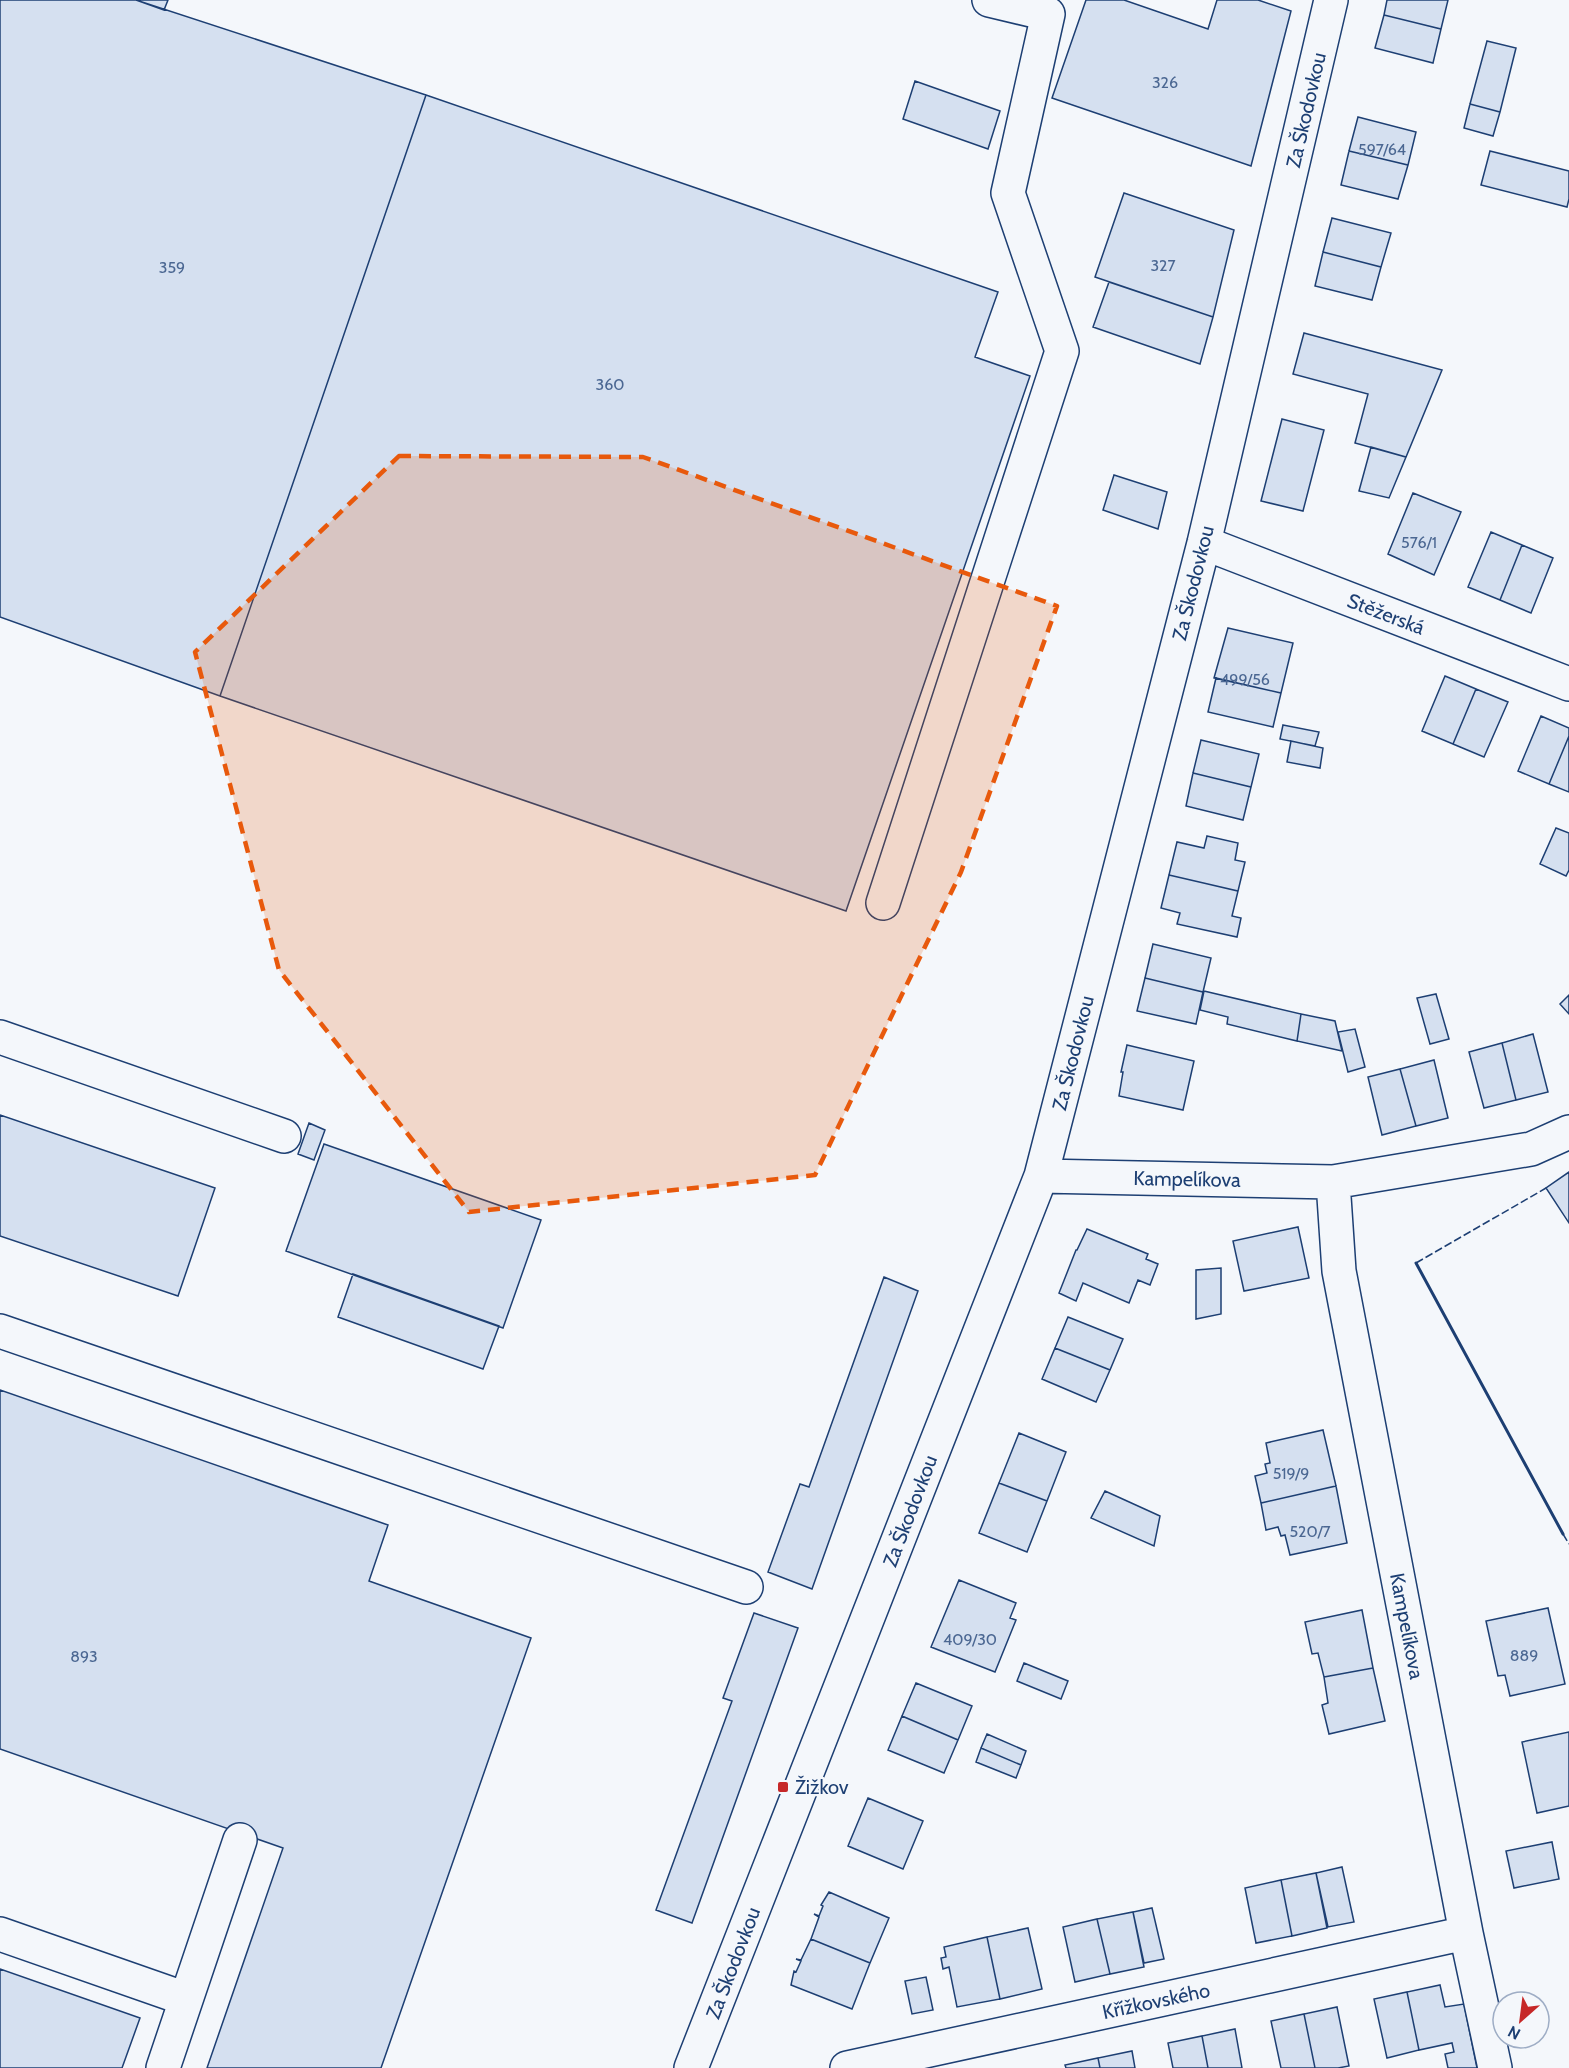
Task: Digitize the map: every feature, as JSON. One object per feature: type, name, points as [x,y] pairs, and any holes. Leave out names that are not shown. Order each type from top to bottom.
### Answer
[{"type":"street","points":[[883,903],[1062,351],[1008,193],[1050,7],[989,0]]},
{"type":"street","name":"Za Škodovkou","points":[[691,2068],[1041,1176],[1204,543],[1331,0]]},
{"type":"street","name":"Stěžerská","points":[[1204,543],[1569,684]]},
{"type":"street","points":[[0,1037],[284,1136]]},
{"type":"street","name":"Kampelíkova","points":[[1041,1176],[1333,1182],[1531,1149],[1569,1132]]},
{"type":"street","name":"Kampelíkova","points":[[1333,1182],[1339,1271],[1466,1933],[1495,2068]]},
{"type":"street","points":[[0,1331],[746,1587]]},
{"type":"street","points":[[163,2068],[240,1840]]},
{"type":"street","name":"Křížkovského","points":[[847,2068],[1466,1933]]},
{"type":"street","points":[[0,1934],[186,1999]]},
{"type":"highlighted area","points":[[399,456],[643,457],[1057,606],[961,872],[815,1175],[469,1212],[279,970],[195,652]]},
{"type":"building","points":[[0,0],[136,0],[426,95],[220,696],[0,617]]},
{"type":"building","points":[[136,0],[168,0],[164,10]]},
{"type":"building","points":[[1086,0],[1124,0],[1208,29],[1217,0],[1258,0],[1291,11],[1251,166],[1052,98]]},
{"type":"building","points":[[1387,0],[1448,0],[1441,29],[1384,15]]},
{"type":"building","points":[[1384,15],[1441,29],[1433,63],[1375,48]]},
{"type":"building","points":[[1487,41],[1516,48],[1500,112],[1470,104]]},
{"type":"building","points":[[915,81],[1000,111],[988,149],[903,119]]},
{"type":"building","points":[[426,95],[998,292],[975,357],[1030,376],[846,911],[220,696]]},
{"type":"building","points":[[1470,104],[1500,112],[1493,136],[1464,128]]},
{"type":"building","points":[[1358,117],[1416,132],[1408,165],[1349,151]]},
{"type":"building","points":[[1349,151],[1408,165],[1398,199],[1341,185]]},
{"type":"building","points":[[1490,151],[1569,171],[1567,207],[1481,185]]},
{"type":"building","points":[[1124,193],[1234,230],[1213,317],[1095,277]]},
{"type":"building","points":[[1332,218],[1391,233],[1381,267],[1323,252]]},
{"type":"building","points":[[1323,252],[1381,267],[1372,300],[1315,286]]},
{"type":"building","points":[[1109,282],[1213,317],[1200,364],[1093,327]]},
{"type":"building","points":[[1304,333],[1442,370],[1406,457],[1355,443],[1368,394],[1293,374]]},
{"type":"building","points":[[1282,419],[1324,430],[1303,511],[1261,501]]},
{"type":"building","points":[[1371,447],[1406,457],[1389,498],[1359,491]]},
{"type":"building","points":[[1114,475],[1167,492],[1158,529],[1103,510]]},
{"type":"building","points":[[1413,493],[1461,512],[1434,575],[1388,554]]},
{"type":"building","points":[[1491,532],[1522,545],[1500,600],[1468,587]]},
{"type":"building","points":[[1522,545],[1553,558],[1531,613],[1500,600]]},
{"type":"building","points":[[1228,628],[1293,643],[1281,693],[1214,678]]},
{"type":"building","points":[[1445,676],[1476,689],[1453,744],[1422,731]]},
{"type":"building","points":[[1216,678],[1281,693],[1273,727],[1208,712]]},
{"type":"building","points":[[1476,689],[1508,702],[1484,757],[1453,744]]},
{"type":"building","points":[[1541,716],[1569,728],[1569,736],[1549,784],[1518,771]]},
{"type":"building","points":[[1283,725],[1319,732],[1315,746],[1280,739]]},
{"type":"building","points":[[1569,736],[1569,792],[1549,784]]},
{"type":"building","points":[[1201,740],[1259,754],[1251,787],[1193,773]]},
{"type":"building","points":[[1291,741],[1323,748],[1320,768],[1287,762]]},
{"type":"building","points":[[1193,773],[1251,787],[1243,820],[1186,806]]},
{"type":"building","points":[[1556,828],[1569,833],[1569,870],[1566,876],[1540,864]]},
{"type":"building","points":[[1207,836],[1238,843],[1235,860],[1245,862],[1238,891],[1169,875],[1177,842],[1204,848]]},
{"type":"building","points":[[1169,875],[1238,891],[1232,916],[1241,918],[1237,937],[1177,924],[1180,913],[1161,908]]},
{"type":"building","points":[[1153,944],[1211,958],[1203,992],[1145,978]]},
{"type":"building","points":[[1145,978],[1203,992],[1196,1024],[1137,1011]]},
{"type":"building","points":[[1204,991],[1301,1014],[1297,1041],[1227,1024],[1228,1017],[1200,1010]]},
{"type":"building","points":[[1436,994],[1449,1039],[1430,1044],[1417,998]]},
{"type":"building","points":[[1569,995],[1569,1014],[1560,1004]]},
{"type":"building","points":[[1301,1014],[1335,1021],[1342,1051],[1297,1041]]},
{"type":"building","points":[[1355,1029],[1365,1067],[1348,1072],[1338,1032]]},
{"type":"building","points":[[1533,1034],[1548,1092],[1516,1100],[1502,1043]]},
{"type":"building","points":[[1502,1043],[1516,1100],[1484,1108],[1469,1052]]},
{"type":"building","points":[[1127,1045],[1194,1061],[1183,1110],[1119,1096]]},
{"type":"building","points":[[1434,1060],[1448,1118],[1416,1126],[1400,1069]]},
{"type":"building","points":[[1400,1069],[1416,1126],[1382,1135],[1368,1077]]},
{"type":"building","points":[[0,1115],[215,1188],[178,1296],[0,1236]]},
{"type":"building","points":[[309,1123],[325,1130],[314,1160],[298,1154]]},
{"type":"building","points":[[324,1144],[541,1220],[503,1328],[286,1251]]},
{"type":"building","points":[[1569,1172],[1569,1223],[1546,1188]]},
{"type":"building","points":[[1298,1227],[1309,1278],[1244,1291],[1233,1241]]},
{"type":"building","points":[[1087,1229],[1148,1254],[1146,1259],[1158,1264],[1150,1285],[1138,1280],[1129,1303],[1083,1283],[1076,1301],[1059,1293]]},
{"type":"building","points":[[1221,1268],[1221,1314],[1196,1319],[1196,1270]]},
{"type":"building","points":[[353,1274],[499,1326],[483,1369],[338,1317]]},
{"type":"building","points":[[884,1277],[918,1291],[812,1589],[768,1572],[800,1484],[809,1487]]},
{"type":"building","points":[[1068,1317],[1123,1339],[1110,1370],[1055,1348]]},
{"type":"building","points":[[1055,1348],[1110,1370],[1096,1402],[1042,1379]]},
{"type":"building","points":[[0,1390],[388,1525],[369,1581],[531,1638],[381,2068],[207,2068],[283,1848],[0,1749]]},
{"type":"building","points":[[1323,1430],[1336,1486],[1261,1503],[1255,1476],[1267,1473],[1265,1464],[1270,1463],[1266,1443]]},
{"type":"building","points":[[1019,1433],[1066,1452],[1047,1501],[999,1483]]},
{"type":"building","points":[[999,1483],[1047,1501],[1027,1552],[979,1533]]},
{"type":"building","points":[[1336,1486],[1347,1543],[1290,1555],[1285,1535],[1281,1536],[1278,1527],[1266,1530],[1261,1503]]},
{"type":"building","points":[[1105,1491],[1160,1516],[1154,1546],[1091,1518]]},
{"type":"building","points":[[959,1580],[1016,1603],[1010,1618],[1016,1620],[995,1672],[931,1647]]},
{"type":"building","points":[[1548,1608],[1565,1684],[1510,1696],[1505,1675],[1498,1676],[1486,1621]]},
{"type":"building","points":[[1362,1610],[1373,1668],[1324,1677],[1318,1653],[1312,1654],[1305,1622]]},
{"type":"building","points":[[754,1613],[798,1628],[692,1923],[656,1910],[732,1701],[723,1698]]},
{"type":"building","points":[[1024,1663],[1068,1681],[1061,1699],[1017,1681]]},
{"type":"building","points":[[1373,1668],[1385,1721],[1329,1734],[1322,1705],[1328,1703],[1324,1677]]},
{"type":"building","points":[[916,1683],[972,1706],[958,1740],[902,1716]]},
{"type":"building","points":[[902,1716],[958,1740],[944,1773],[888,1750]]},
{"type":"building","points":[[1569,1732],[1569,1806],[1537,1813],[1522,1742]]},
{"type":"building","points":[[987,1734],[1026,1751],[1021,1765],[981,1748]]},
{"type":"building","points":[[981,1748],[1021,1765],[1016,1778],[976,1762]]},
{"type":"building","points":[[868,1798],[923,1821],[903,1869],[848,1846]]},
{"type":"building","points":[[1552,1842],[1559,1879],[1514,1888],[1506,1851]]},
{"type":"building","points":[[1342,1867],[1354,1922],[1328,1927],[1316,1873]]},
{"type":"building","points":[[1316,1873],[1327,1928],[1292,1936],[1281,1880]]},
{"type":"building","points":[[1281,1880],[1292,1936],[1256,1943],[1245,1888]]},
{"type":"building","points":[[829,1892],[889,1918],[870,1963],[811,1939],[819,1917],[814,1914],[819,1916],[823,1906],[821,1905]]},
{"type":"building","points":[[1152,1908],[1164,1959],[1144,1963],[1133,1912]]},
{"type":"building","points":[[1133,1912],[1144,1967],[1110,1974],[1097,1919]]},
{"type":"building","points":[[1097,1919],[1110,1974],[1075,1982],[1063,1927]]},
{"type":"building","points":[[1028,1928],[1042,1989],[1000,1999],[987,1937]]},
{"type":"building","points":[[987,1937],[1000,1999],[957,2007],[949,1967],[943,1969],[941,1958],[946,1957],[944,1947]]},
{"type":"building","points":[[811,1939],[870,1963],[852,2009],[791,1985],[794,1971],[796,1972],[801,1961],[796,1959],[801,1960]]},
{"type":"building","points":[[0,1969],[140,2018],[122,2068],[0,2068]]},
{"type":"building","points":[[926,1977],[933,2010],[912,2014],[905,1981]]},
{"type":"building","points":[[1440,1985],[1445,2007],[1464,2004],[1477,2068],[1448,2068],[1445,2054],[1454,2052],[1452,2043],[1419,2050],[1407,1992]]},
{"type":"building","points":[[1407,1992],[1419,2050],[1387,2058],[1374,1999]]},
{"type":"building","points":[[1337,2007],[1349,2066],[1315,2068],[1304,2014]]},
{"type":"building","points":[[1304,2014],[1315,2068],[1281,2068],[1271,2021]]},
{"type":"building","points":[[1235,2029],[1242,2068],[1208,2068],[1202,2036]]},
{"type":"building","points":[[1202,2036],[1208,2068],[1173,2068],[1168,2043]]},
{"type":"building","points":[[1132,2051],[1135,2068],[1100,2068],[1098,2058]]},
{"type":"building","points":[[1098,2058],[1100,2068],[1066,2068],[1065,2065]]},
{"type":"fence","points":[[1416,1263],[1546,1188]]},
{"type":"fence","points":[[1563,1534],[1569,1544]]},
{"type":"wall","points":[[1416,1263],[1563,1534]]},
{"type":"place","name":"Žižkov","points":[[783,1787]]}]
